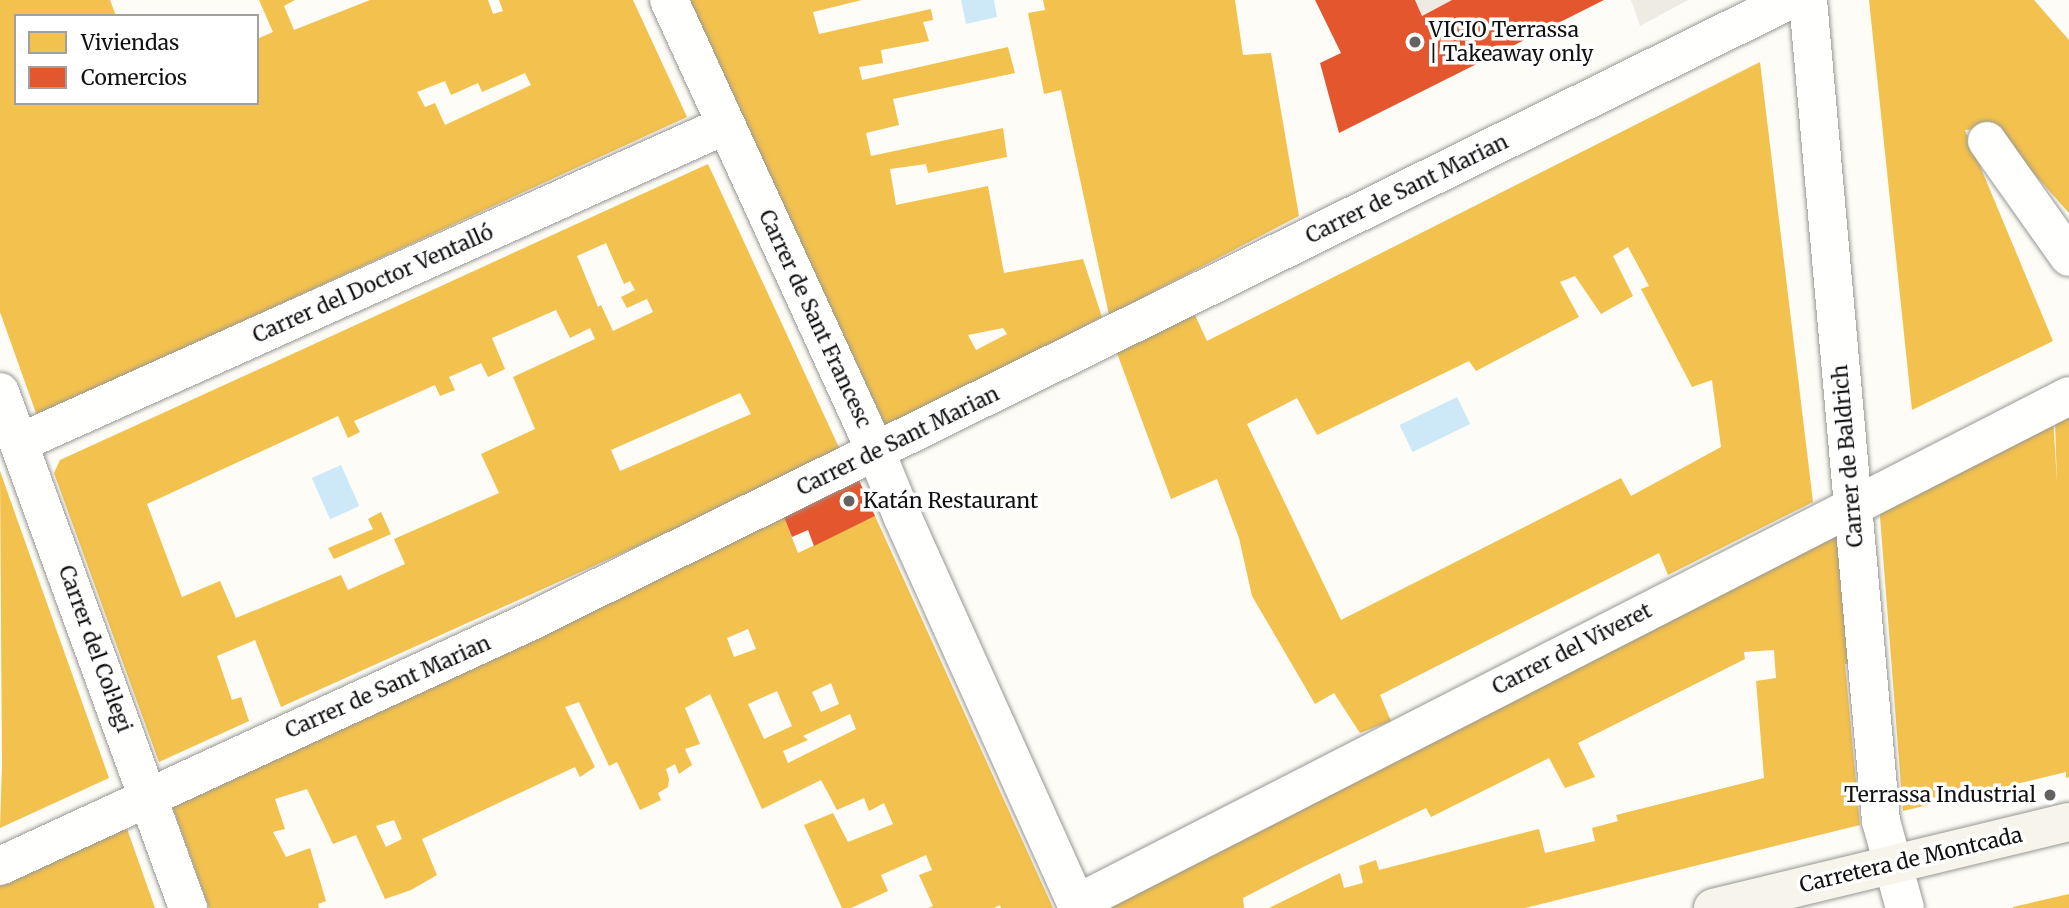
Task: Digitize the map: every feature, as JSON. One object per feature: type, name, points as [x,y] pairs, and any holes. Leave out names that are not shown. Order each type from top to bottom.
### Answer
[{"type":"street","name":"Carrer de Sant Francesc","points":[[669,0],[876,452],[902,518],[1077,906]]},
{"type":"street","name":"Carrer de Sant Marian","points":[[0,866],[148,795],[525,624],[1790,0]]},
{"type":"street","name":"Carrer de Baldrich","points":[[1808,0],[1881,821],[1905,908]]},
{"type":"street","name":"Carrer del Doctor Ventalló","points":[[19,443],[726,125]]},
{"type":"street","points":[[1987,141],[2069,257]]},
{"type":"street","name":"Carrer del Col·legi","points":[[0,392],[188,908]]},
{"type":"street","name":"Carrer del Viveret","points":[[1077,906],[2069,396]]},
{"type":"street","name":"Carretera de Montcada","points":[[1713,908],[2069,822]]},
{"type":"shaded area","points":[[1415,0],[1452,0],[1422,16]]},
{"type":"shaded area","points":[[1631,0],[1688,0],[1640,26]]},
{"type":"water","points":[[961,0],[994,0],[997,17],[966,24]]},
{"type":"water","points":[[1457,397],[1470,424],[1413,452],[1399,425]]},
{"type":"water","points":[[341,465],[359,506],[330,519],[312,478]]},
{"type":"building: Viviendas","points":[[0,0],[110,0],[115,14],[14,14],[14,105],[259,105],[259,38],[273,32],[259,0],[295,0],[284,6],[294,30],[370,0],[488,0],[493,14],[503,11],[499,0],[633,0],[687,117],[37,416],[0,312]],"holes":[[[525,73],[531,85],[445,125],[435,103],[425,107],[417,92],[445,81],[451,95],[478,83],[482,92]]]},
{"type":"building: Viviendas","points":[[684,0],[862,0],[813,12],[819,34],[931,9],[933,20],[923,22],[929,41],[881,50],[883,63],[859,67],[862,80],[1008,47],[1015,73],[893,99],[899,125],[866,133],[871,156],[1003,128],[1007,157],[928,173],[926,164],[890,169],[896,205],[988,186],[1004,273],[1083,259],[1102,317],[887,429]],"holes":[[[1003,328],[1007,334],[976,350],[968,335]]]},
{"type":"building: Viviendas","points":[[1043,0],[1235,0],[1243,55],[1271,53],[1299,216],[1109,315],[1061,90],[1044,94],[1028,13],[1045,10]]},
{"type":"building: Viviendas","points":[[1869,0],[2034,0],[2069,40],[2069,213],[1993,128],[1965,130],[2053,341],[1912,410]]},
{"type":"building: Viviendas","points":[[1760,62],[1813,502],[1668,575],[1659,553],[1380,695],[1391,721],[1360,733],[1334,693],[1315,704],[1252,596],[1239,538],[1217,479],[1171,499],[1117,353],[1194,313],[1207,341]],"holes":[[[1628,247],[1649,286],[1641,289],[1692,387],[1712,380],[1721,447],[1631,496],[1621,478],[1341,620],[1247,424],[1297,398],[1317,435],[1469,361],[1476,371],[1579,317],[1560,282],[1575,276],[1601,314],[1633,296],[1613,256]]]},
{"type":"building: Viviendas","points":[[708,164],[842,454],[281,707],[255,640],[217,656],[232,700],[241,697],[249,721],[159,762],[54,473],[60,460]],"holes":[[[606,243],[624,284],[630,281],[635,290],[621,297],[627,308],[647,299],[653,312],[613,331],[601,305],[598,307],[577,256]],[[556,310],[570,338],[590,328],[595,339],[513,377],[535,429],[481,454],[499,493],[394,539],[405,564],[348,590],[341,575],[236,618],[220,581],[182,597],[147,504],[338,416],[348,438],[360,432],[354,421],[435,385],[440,396],[455,390],[449,377],[481,363],[488,377],[505,369],[492,338]],[[740,393],[751,414],[620,471],[611,450]]]},
{"type":"building: Viviendas","points":[[2069,414],[2069,777],[2066,778],[2066,772],[1903,811],[1879,504],[2053,416],[2057,483],[2055,421]]},
{"type":"building: Viviendas","points":[[0,471],[109,778],[0,828],[2,765]]},
{"type":"building: Viviendas","points":[[381,512],[391,534],[334,559],[328,548],[373,529],[368,519]]},
{"type":"building: Viviendas","points":[[783,515],[798,553],[875,516],[1053,908],[1001,908],[1000,905],[994,908],[928,908],[933,906],[919,875],[932,870],[926,855],[881,875],[888,891],[851,908],[842,908],[804,825],[833,813],[848,842],[893,824],[884,803],[869,811],[864,798],[837,810],[821,780],[762,809],[710,694],[685,708],[700,744],[685,749],[692,765],[679,774],[675,764],[666,769],[668,787],[658,793],[661,800],[640,810],[617,762],[609,766],[579,702],[565,707],[595,767],[580,777],[575,767],[422,839],[437,875],[411,890],[385,899],[356,835],[333,844],[307,789],[275,799],[285,829],[273,832],[286,857],[310,848],[326,901],[318,904],[319,908],[209,908],[170,800]],"holes":[[[748,629],[756,649],[734,657],[727,638]],[[831,683],[839,704],[821,712],[812,692]],[[777,691],[792,726],[764,739],[748,704]],[[850,714],[856,729],[788,763],[783,751],[808,740],[803,736]],[[394,820],[402,839],[386,847],[376,826]]]},
{"type":"building: Viviendas","points":[[1834,533],[1839,538],[1850,664],[1845,664],[1860,825],[1525,908],[1269,908],[1340,873],[1344,888],[1363,883],[1359,866],[1376,860],[1379,870],[1539,829],[1545,853],[1595,841],[1592,828],[1618,821],[1616,815],[1764,778],[1756,681],[1776,678],[1774,650],[1744,652],[1745,659],[1578,743],[1595,777],[1565,788],[1549,758],[1431,817],[1426,808],[1305,866],[1243,898],[1244,908],[1107,908]]},
{"type":"building: Viviendas","points":[[126,826],[155,908],[0,908],[0,885]]},
{"type":"building: Viviendas","points":[[2069,894],[2069,908],[2013,908],[2013,907]]},
{"type":"building: Comercios","points":[[1315,0],[1415,0],[1422,16],[1452,0],[1604,0],[1339,133],[1320,63],[1341,53]]},
{"type":"building: Comercios","points":[[858,478],[875,516],[814,546],[808,530],[792,537],[783,515]]},
{"type":"place","name":"VICIO Terrassa | Takeaway only","points":[[1415,42]]},
{"type":"place","name":"Katán Restaurant","points":[[849,501]]},
{"type":"place","name":"Terrassa Industrial","points":[[2050,795]]}]
